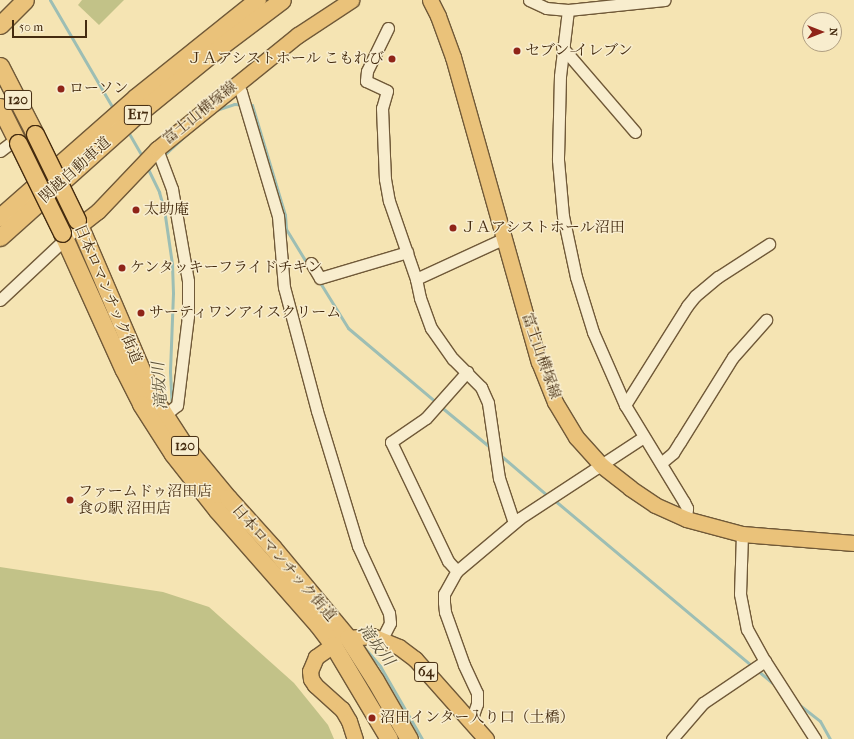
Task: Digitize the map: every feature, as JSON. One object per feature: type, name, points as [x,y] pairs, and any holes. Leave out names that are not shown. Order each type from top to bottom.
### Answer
[{"type":"highway","points":[[0,25],[25,0]]},
{"type":"highway","points":[[136,97],[186,49],[241,0]]},
{"type":"highway","name":"関越自動車道","points":[[0,217],[136,97],[257,0]]},
{"type":"highway","name":"関越自動車道","points":[[0,237],[140,112],[221,46],[282,0]]},
{"type":"highway","name":"日本ロマンチック街道","points":[[0,66],[78,223],[153,397],[184,445],[228,498],[273,548],[340,641],[375,680],[409,739]]},
{"type":"highway","name":"日本ロマンチック街道","points":[[0,107],[63,236],[141,404],[173,454],[217,510],[318,625],[340,641],[389,739]]},
{"type":"main road","name":"富士山横塚線","points":[[78,223],[98,211],[149,157],[237,83],[298,35],[351,0]]},
{"type":"main road","name":"富士山横塚線","points":[[430,0],[438,16],[453,57],[546,382],[555,402],[576,437],[601,465],[643,497],[686,519],[742,534],[854,543]]},
{"type":"main road","name":"64","points":[[340,641],[364,636],[382,639],[399,647],[415,659],[486,739]]},
{"type":"main road","points":[[340,641],[316,657],[310,672],[311,679],[315,685],[342,709],[355,739]]},
{"type":"street","points":[[529,0],[546,8],[568,10],[657,1]]},
{"type":"street","points":[[568,10],[567,29],[562,47],[557,137],[563,216],[576,277],[588,317],[625,405],[684,502],[687,508],[686,519]]},
{"type":"street","points":[[388,28],[367,71],[366,81],[387,91],[382,108],[384,179],[389,201],[431,328],[453,359],[481,387],[488,403],[499,478],[514,523]]},
{"type":"street","points":[[562,47],[635,132]]},
{"type":"street","points":[[237,83],[278,216],[284,287],[317,411],[358,546],[389,613],[390,623],[382,639]]},
{"type":"street","points":[[0,151],[17,141]]},
{"type":"street","points":[[149,157],[172,189],[188,281],[188,316],[178,405],[165,415]]},
{"type":"street","points":[[0,300],[63,236],[78,223]]},
{"type":"street","points":[[416,279],[504,238]]},
{"type":"street","points":[[625,405],[687,306],[695,296],[718,277],[770,244]]},
{"type":"street","points":[[311,263],[320,278],[407,252]]},
{"type":"street","points":[[661,463],[673,453],[733,357],[766,320]]},
{"type":"street","points":[[457,571],[448,561],[391,442],[426,418],[467,372]]},
{"type":"street","points":[[471,721],[477,704],[477,693],[464,665],[445,612],[444,602],[444,594],[457,571],[514,523],[644,437]]},
{"type":"street","points":[[742,534],[740,580],[742,606],[747,629],[765,661],[815,739]]},
{"type":"street","points":[[672,739],[703,703],[765,661]]},
{"type":"green space","points":[[82,0],[124,0],[99,25],[78,5]]},
{"type":"green space","points":[[0,567],[163,592],[209,607],[294,683],[328,725],[334,739],[0,739]]},
{"type":"waterway","name":"滝坂川","points":[[50,0],[114,110]]},
{"type":"waterway","points":[[216,110],[234,104],[252,105],[285,215],[286,229],[308,265]]},
{"type":"waterway","name":"滝坂川","points":[[127,130],[143,158]]},
{"type":"waterway","points":[[163,156],[188,133]]},
{"type":"waterway","name":"滝坂川","points":[[147,167],[159,192],[164,209],[172,264],[173,293],[170,372],[172,405]]},
{"type":"waterway","points":[[319,281],[348,328],[436,402]]},
{"type":"waterway","points":[[440,406],[491,448]]},
{"type":"waterway","points":[[499,454],[548,496]]},
{"type":"waterway","points":[[553,499],[752,666]]},
{"type":"waterway","name":"滝坂川","points":[[362,645],[380,666],[422,739]]},
{"type":"waterway","points":[[757,670],[775,685]]},
{"type":"waterway","points":[[797,703],[820,721],[830,739]]},
{"type":"place","name":"セブン-イレブン","points":[[517,51]]},
{"type":"place","name":"ＪＡアシストホール こもれび","points":[[392,59]]},
{"type":"place","name":"ローソン","points":[[61,89]]},
{"type":"place","name":"太助庵","points":[[136,210]]},
{"type":"place","name":"ＪＡアシストホール沼田","points":[[453,228]]},
{"type":"place","name":"ケンタッキーフライドチキン","points":[[122,268]]},
{"type":"place","name":"サーティワンアイスクリーム","points":[[141,313]]},
{"type":"place","name":"ファームドゥ沼田店 食の駅 沼田店","points":[[70,500]]},
{"type":"place","name":"沼田インター入り口（土橋）","points":[[372,718]]}]
